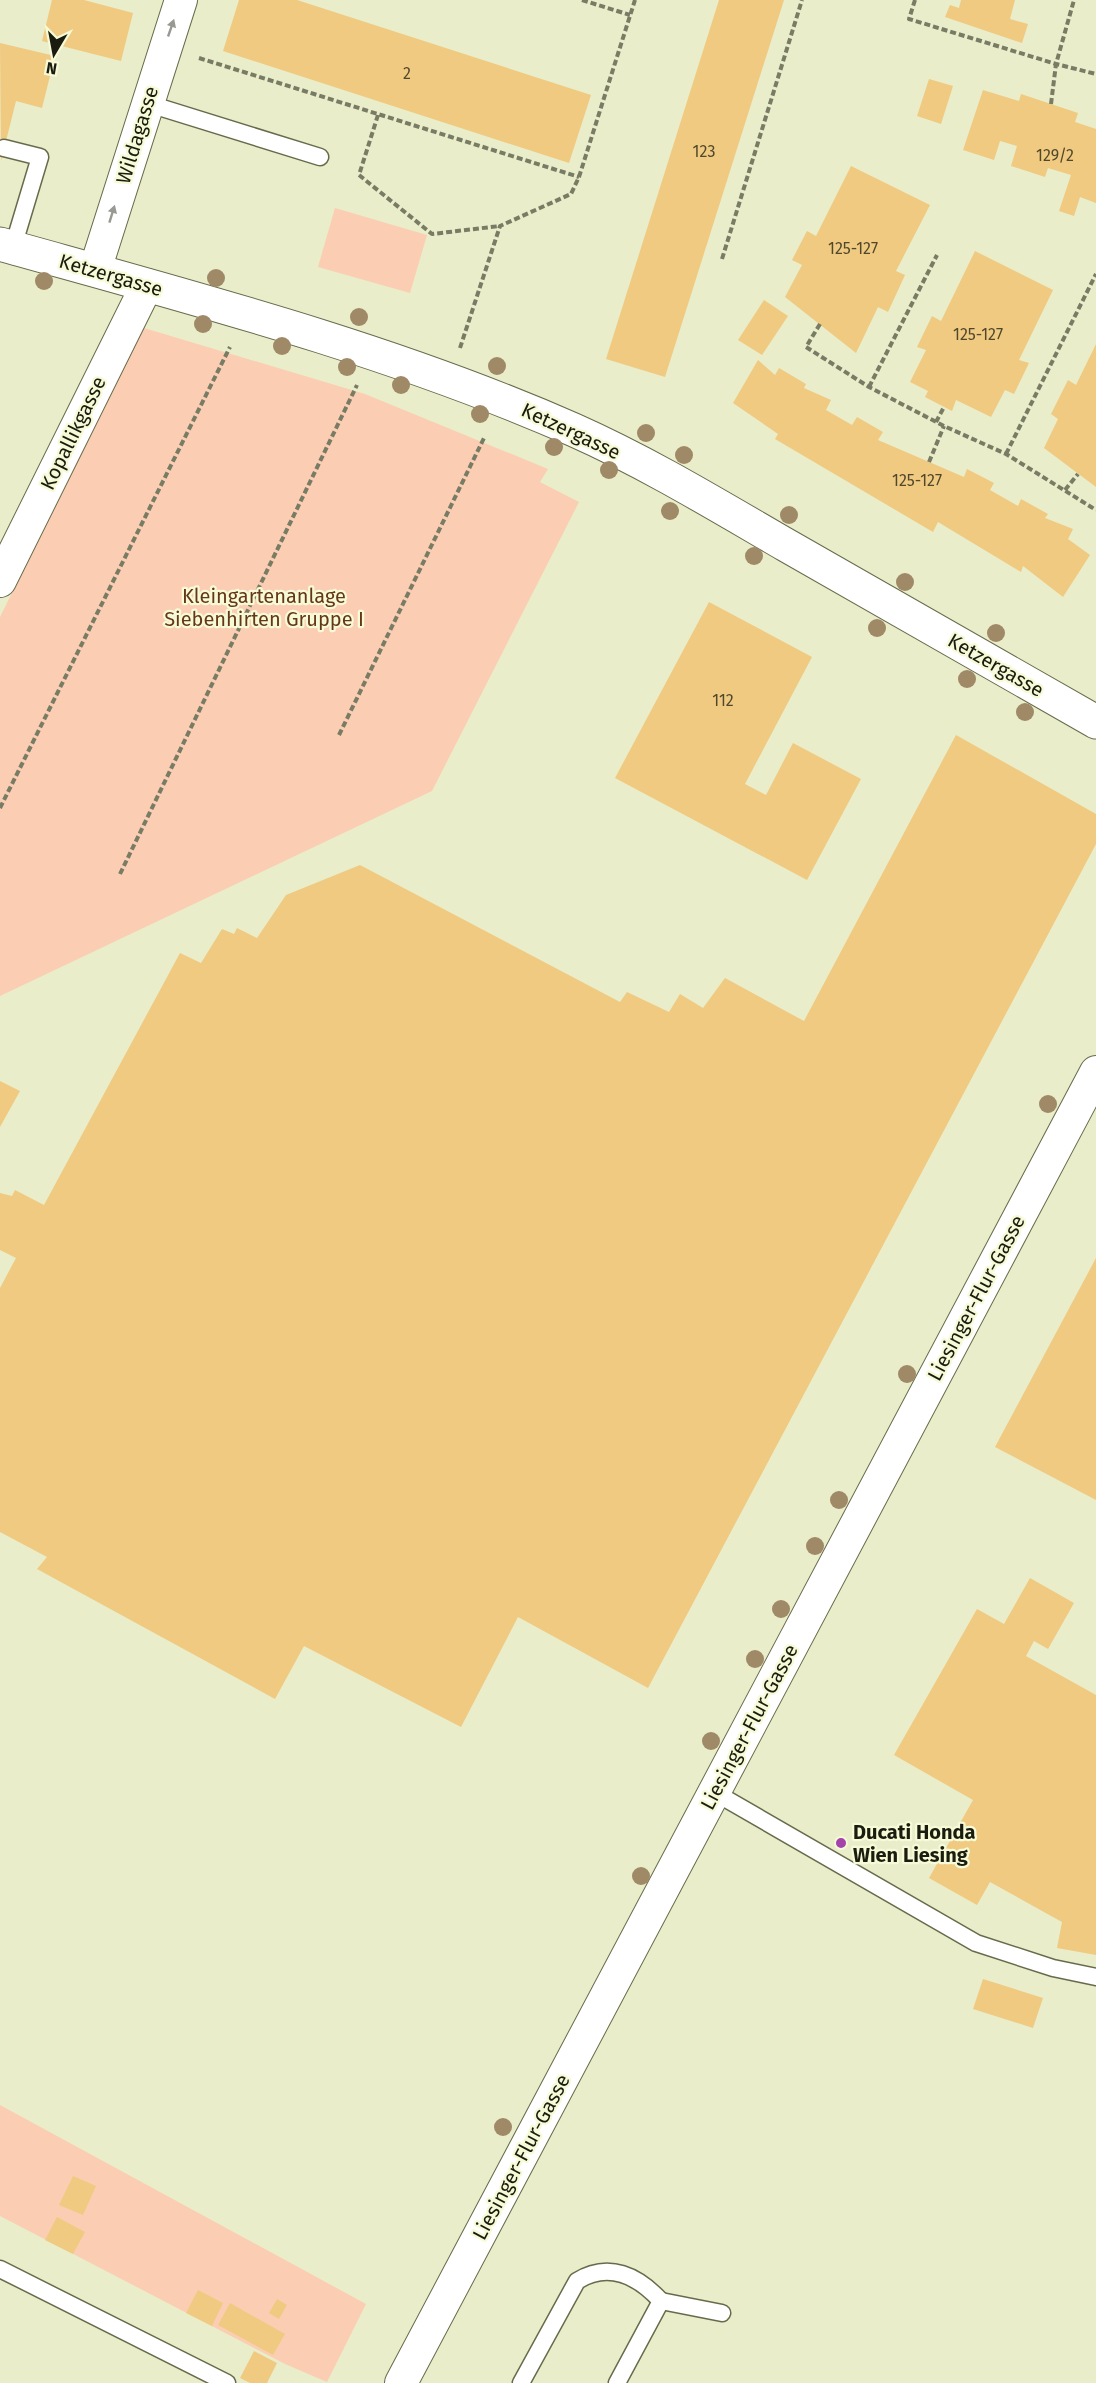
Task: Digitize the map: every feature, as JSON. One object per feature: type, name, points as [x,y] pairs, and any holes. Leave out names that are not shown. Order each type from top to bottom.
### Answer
[{"type":"main road","name":"Ketzergasse","points":[[6,246],[147,285],[449,380],[577,432],[662,474],[1096,722]]},
{"type":"street","name":"Wildagasse","points":[[95,270],[181,0]]},
{"type":"street","name":"Kopallikgasse","points":[[0,581],[147,285]]},
{"type":"street","name":"Liesinger-Flur-Gasse","points":[[401,2383],[1096,1072]]},
{"type":"lane","points":[[146,104],[320,157]]},
{"type":"lane","points":[[4,148],[40,157],[6,246]]},
{"type":"lane","points":[[714,1792],[976,1943],[1053,1968],[1096,1977]]},
{"type":"lane","points":[[0,2268],[227,2383]]},
{"type":"lane","points":[[521,2383],[577,2281],[590,2273],[603,2270],[624,2275],[646,2285],[661,2301],[722,2313]]},
{"type":"lane","points":[[617,2383],[661,2301]]},
{"type":"path","points":[[582,0],[630,15]]},
{"type":"path","points":[[378,115],[359,175],[432,234],[500,226],[571,194],[579,177],[635,0]]},
{"type":"path","points":[[722,259],[802,0]]},
{"type":"path","points":[[915,0],[909,19],[1096,74]]},
{"type":"path","points":[[1051,104],[1056,64],[1074,0]]},
{"type":"path","points":[[190,56],[579,177]]},
{"type":"path","points":[[449,380],[500,226]]},
{"type":"path","points":[[869,387],[937,255]]},
{"type":"path","points":[[1006,454],[1096,274]]},
{"type":"path","points":[[820,324],[806,347],[869,387],[944,426],[1006,454],[1096,510]]},
{"type":"path","points":[[0,808],[230,347]]},
{"type":"path","points":[[120,874],[357,385]]},
{"type":"path","points":[[936,422],[944,407]]},
{"type":"path","points":[[929,462],[944,426]]},
{"type":"path","points":[[339,735],[485,436]]},
{"type":"path","points":[[1065,490],[1078,474]]},
{"type":"green space","points":[[335,208],[427,235],[410,293],[318,267]]},
{"type":"green space","name":"Kleingartenanlage Siebenhirten Gruppe I","points":[[144,328],[365,394],[548,469],[540,482],[579,502],[432,791],[0,996],[0,617]]},
{"type":"green space","points":[[0,2105],[366,2304],[327,2382],[285,2364],[0,2216]]},
{"type":"building","points":[[52,0],[84,0],[133,13],[121,61],[42,41]]},
{"type":"building","points":[[239,0],[297,0],[591,95],[569,163],[223,51]]},
{"type":"building","points":[[719,0],[784,0],[665,377],[606,359]]},
{"type":"building","points":[[961,0],[1015,0],[1010,19],[1028,24],[1022,43],[945,17],[950,5],[959,8]]},
{"type":"building","points":[[0,43],[55,56],[42,108],[16,101],[1,161]]},
{"type":"building","points":[[929,79],[953,86],[941,124],[917,116]]},
{"type":"building","points":[[983,90],[1019,101],[1021,94],[1078,113],[1075,122],[1096,129],[1096,203],[1080,197],[1074,216],[1059,211],[1071,175],[1048,168],[1045,177],[1011,166],[1017,146],[1000,141],[994,160],[963,150]]},
{"type":"building","points":[[851,166],[930,205],[896,271],[905,275],[888,312],[878,307],[856,353],[785,297],[802,265],[792,260],[807,231],[816,236]]},
{"type":"building","points":[[975,251],[1053,290],[1019,360],[1029,363],[1014,394],[1005,390],[991,417],[956,400],[952,411],[925,397],[928,391],[910,382],[926,350],[917,347],[932,316],[941,321]]},
{"type":"building","points":[[764,300],[788,316],[762,355],[738,340]]},
{"type":"building","points":[[1096,344],[1096,487],[1044,448],[1058,419],[1051,414],[1068,380],[1076,385]]},
{"type":"building","points":[[758,360],[775,375],[779,368],[806,384],[804,388],[831,400],[826,410],[852,425],[857,417],[883,432],[878,440],[964,477],[967,469],[994,483],[990,490],[1018,506],[1021,499],[1048,514],[1045,518],[1073,529],[1068,539],[1090,555],[1063,597],[1023,566],[1021,572],[938,522],[933,532],[775,439],[778,434],[733,403]]},
{"type":"building","points":[[709,602],[812,657],[745,784],[766,795],[793,743],[861,779],[807,880],[615,778]]},
{"type":"building","points":[[956,735],[1096,814],[1096,844],[648,1688],[518,1617],[461,1727],[304,1646],[275,1699],[37,1569],[47,1557],[0,1532],[0,1288],[16,1258],[0,1250],[0,1193],[12,1196],[15,1190],[44,1205],[180,953],[201,963],[222,929],[234,934],[237,928],[257,938],[286,895],[360,865],[620,1002],[627,992],[669,1012],[680,994],[703,1008],[725,978],[804,1021]]},
{"type":"building","points":[[0,1081],[20,1091],[0,1127]]},
{"type":"building","points":[[1096,1258],[1096,1500],[995,1447]]},
{"type":"building","points":[[1030,1578],[1074,1603],[1048,1649],[1034,1641],[1026,1656],[1096,1695],[1096,1955],[1057,1948],[1062,1922],[990,1882],[977,1905],[929,1878],[973,1800],[894,1755],[977,1609],[1004,1624]]},
{"type":"building","points":[[983,1979],[1043,1998],[1033,2028],[973,2009]]},
{"type":"building","points":[[73,2176],[96,2186],[83,2215],[59,2205]]},
{"type":"building","points":[[57,2217],[85,2232],[73,2254],[45,2240]]},
{"type":"building","points":[[198,2290],[223,2303],[212,2326],[186,2313]]},
{"type":"building","points":[[277,2299],[287,2305],[279,2319],[269,2313]]},
{"type":"building","points":[[230,2303],[285,2334],[273,2355],[218,2325]]},
{"type":"building","points":[[254,2351],[277,2363],[267,2383],[250,2383],[240,2378]]},
{"type":"place","name":"Ducati Honda Wien Liesing","points":[[841,1843]]}]
